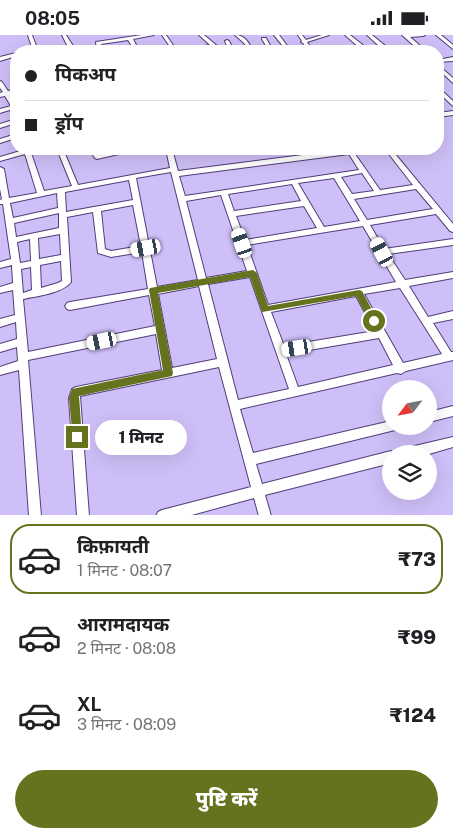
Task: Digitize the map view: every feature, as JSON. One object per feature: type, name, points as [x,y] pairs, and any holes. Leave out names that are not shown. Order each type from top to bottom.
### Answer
[{"type":"street","points":[[94,35],[98,43],[152,35]]},
{"type":"street","points":[[201,35],[213,45]]},
{"type":"street","points":[[238,35],[248,45]]},
{"type":"street","points":[[276,35],[284,45]]},
{"type":"street","points":[[300,35],[306,45]]},
{"type":"street","points":[[303,42],[322,35]]},
{"type":"street","points":[[347,35],[359,45]]},
{"type":"street","points":[[369,35],[381,45]]},
{"type":"street","points":[[405,36],[423,35]]},
{"type":"street","points":[[438,35],[453,47]]},
{"type":"street","points":[[405,36],[416,45]]},
{"type":"street","points":[[130,39],[134,45]]},
{"type":"street","points":[[264,39],[268,45]]},
{"type":"street","points":[[227,41],[229,45]]},
{"type":"street","points":[[444,73],[453,83]]},
{"type":"street","points":[[0,83],[3,94]]},
{"type":"street","points":[[444,94],[453,104]]},
{"type":"street","points":[[0,159],[14,155]]},
{"type":"street","points":[[28,155],[42,195]]},
{"type":"street","points":[[62,155],[76,188]]},
{"type":"street","points":[[171,155],[234,406],[265,515]]},
{"type":"street","points":[[3,202],[132,177],[315,155]]},
{"type":"street","points":[[353,155],[378,192]]},
{"type":"street","points":[[393,155],[453,229]]},
{"type":"street","points":[[0,169],[3,202],[10,221],[16,264],[35,515]]},
{"type":"street","points":[[182,199],[364,171]]},
{"type":"street","points":[[234,406],[401,370],[451,357],[425,321],[337,176]]},
{"type":"street","points":[[132,177],[168,373]]},
{"type":"street","points":[[294,182],[322,230]]},
{"type":"street","points":[[349,197],[419,186]]},
{"type":"street","points":[[19,297],[61,286],[67,282],[61,191]]},
{"type":"street","points":[[224,193],[294,392]]},
{"type":"street","points":[[10,221],[137,202]]},
{"type":"street","points":[[232,214],[306,203]]},
{"type":"street","points":[[97,209],[101,251],[111,254],[146,248]]},
{"type":"street","points":[[242,243],[438,211]]},
{"type":"street","points":[[13,240],[64,230]]},
{"type":"street","points":[[34,236],[37,292]]},
{"type":"street","points":[[382,252],[453,242]]},
{"type":"street","points":[[0,265],[35,263],[66,257]]},
{"type":"street","points":[[70,306],[253,273]]},
{"type":"street","points":[[265,309],[453,275]]},
{"type":"street","points":[[0,291],[18,285]]},
{"type":"street","points":[[359,293],[401,370]]},
{"type":"street","points":[[425,321],[453,315]]},
{"type":"street","points":[[0,323],[20,317]]},
{"type":"street","points":[[0,371],[24,361],[160,329]]},
{"type":"street","points":[[280,351],[381,334]]},
{"type":"street","points":[[0,348],[22,341]]},
{"type":"street","points":[[83,515],[74,398],[76,392],[223,362]]},
{"type":"street","points":[[438,415],[453,411]]},
{"type":"street","points":[[249,461],[382,428]]},
{"type":"street","points":[[437,446],[453,442]]},
{"type":"street","points":[[162,515],[382,459]]},
{"type":"route","points":[[77,437],[74,398],[76,392],[168,373],[153,290],[253,273],[265,309],[359,293],[374,321]]}]
